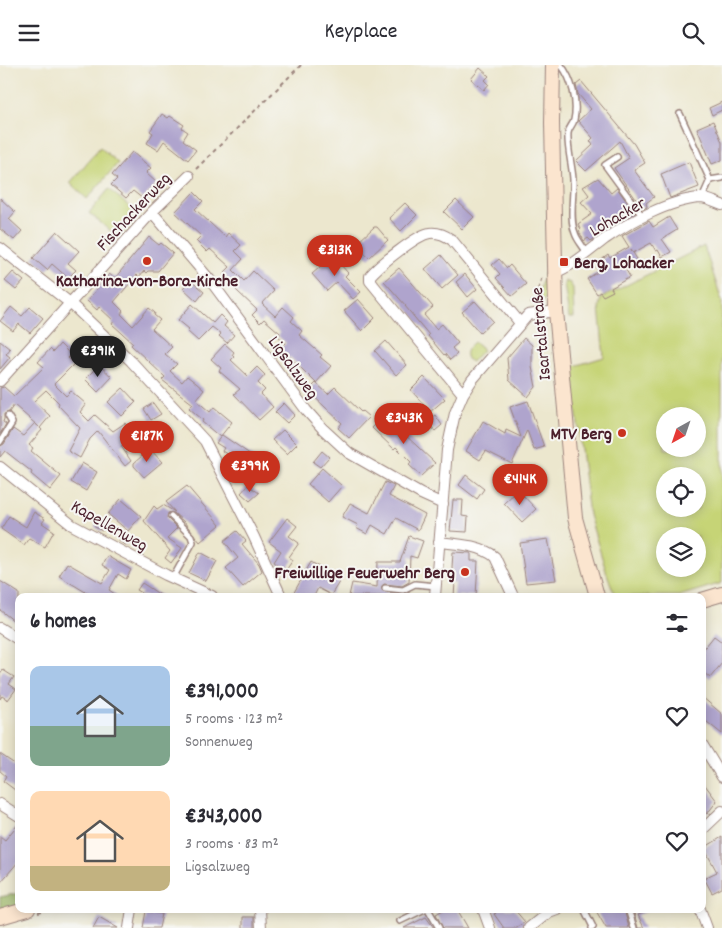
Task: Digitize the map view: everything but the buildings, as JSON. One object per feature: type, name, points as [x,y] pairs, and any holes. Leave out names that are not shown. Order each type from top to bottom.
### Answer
[{"type":"main road","name":"Isartalstraße","points":[[553,65],[552,123],[556,311],[575,519],[596,593]]},
{"type":"main road","points":[[706,599],[722,594]]},
{"type":"main road","points":[[0,917],[15,913]]},
{"type":"street","name":"Fischackerweg","points":[[1,379],[152,212],[190,175]]},
{"type":"street","name":"Lohacker","points":[[554,268],[574,263],[608,237],[643,217],[673,204],[702,198]]},
{"type":"street","points":[[702,198],[722,205]]},
{"type":"street","name":"Ligsalzweg","points":[[152,212],[210,280],[306,410],[323,429],[349,453],[421,494],[443,504]]},
{"type":"street","points":[[463,394],[370,281],[370,276],[416,239],[429,233],[443,233],[452,240],[520,323]]},
{"type":"street","points":[[0,249],[70,303],[131,361],[205,441],[254,537],[280,593]]},
{"type":"street","points":[[435,591],[447,450],[455,413],[463,394],[472,380],[528,315],[556,311]]},
{"type":"street","name":"Kapellenweg","points":[[0,467],[72,525],[173,579],[205,593]]},
{"type":"street","points":[[439,542],[473,547],[491,553],[495,557],[512,593]]},
{"type":"street","points":[[0,628],[15,637]]},
{"type":"street","points":[[706,751],[722,777]]},
{"type":"street","points":[[0,803],[15,813]]},
{"type":"street","points":[[706,826],[722,811]]},
{"type":"street","points":[[129,928],[131,913]]},
{"type":"street","points":[[260,913],[260,928]]},
{"type":"street","points":[[484,913],[490,928]]},
{"type":"street","points":[[529,928],[548,913]]},
{"type":"street","points":[[701,913],[707,928]]},
{"type":"lane","points":[[561,65],[570,79],[575,108],[574,121],[569,128],[568,135],[573,180],[572,221],[574,233],[587,253]]},
{"type":"lane","points":[[680,113],[710,180],[702,198]]},
{"type":"lane","points":[[617,157],[605,165],[643,217]]},
{"type":"lane","points":[[710,180],[722,178]]},
{"type":"lane","points":[[0,442],[12,423],[8,416]]},
{"type":"lane","points":[[171,516],[191,536],[194,542],[173,579]]},
{"type":"lane","points":[[385,589],[403,591],[415,584],[435,591]]},
{"type":"lane","points":[[400,921],[418,913]]},
{"type":"lane","points":[[430,913],[439,928]]},
{"type":"lane","points":[[587,913],[591,920],[592,928]]},
{"type":"lane","points":[[629,913],[634,928]]},
{"type":"path","points":[[190,175],[301,65]]},
{"type":"path","points":[[528,315],[530,305],[544,271],[554,268]]},
{"type":"green space","points":[[100,147],[118,163],[87,199],[70,183]]},
{"type":"green space","points":[[109,189],[140,216],[120,239],[89,213]]},
{"type":"green space","name":"MTV Berg","points":[[704,246],[722,301],[722,583],[689,593],[614,593],[589,515],[571,367],[604,357],[599,307],[601,298]]},
{"type":"green space","points":[[549,266],[549,294],[542,302],[537,302],[536,298]]},
{"type":"green space","points":[[565,281],[570,283],[573,288],[574,318],[569,318]]},
{"type":"green space","points":[[474,342],[483,350],[472,362],[467,359],[466,354],[467,349]]},
{"type":"green space","points":[[15,894],[15,908],[0,912],[0,897]]},
{"type":"place","name":"Katharina-von-Bora-Kirche","points":[[147,261]]},
{"type":"place","name":"Berg, Lohacker","points":[[564,262]]},
{"type":"place","name":"MTV Berg","points":[[622,433]]},
{"type":"place","name":"Freiwillige Feuerwehr Berg","points":[[465,572]]}]
